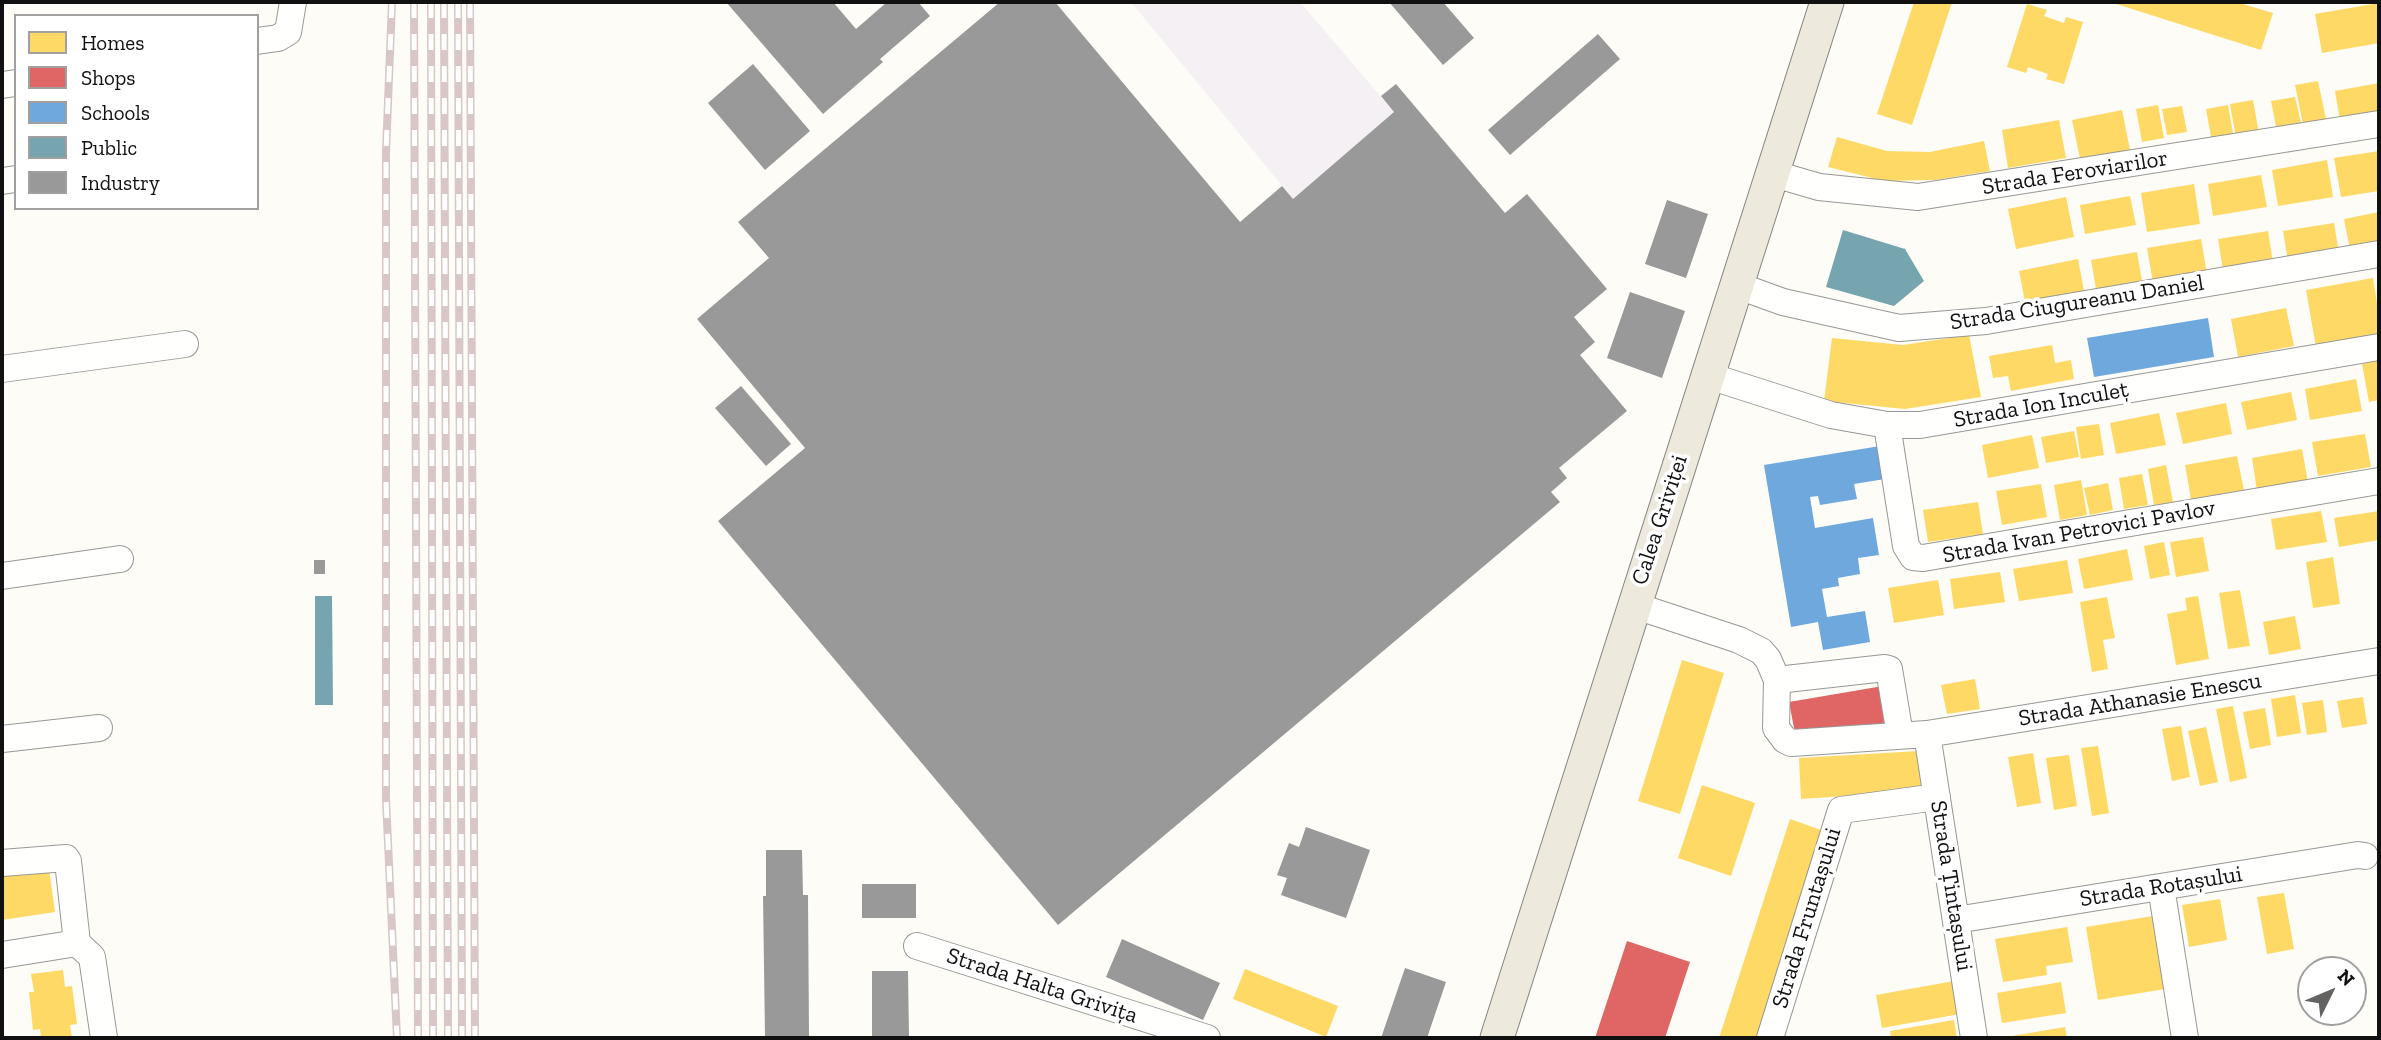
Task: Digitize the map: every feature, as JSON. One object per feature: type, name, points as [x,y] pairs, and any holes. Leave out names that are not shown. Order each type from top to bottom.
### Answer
[{"type":"main road","name":"Calea Griviței","points":[[1497,1038],[1827,2]]},
{"type":"street","points":[[259,41],[278,38],[288,32],[293,2]]},
{"type":"street","name":"Strada Feroviarilor","points":[[1771,173],[1819,187],[1918,197],[2379,124]]},
{"type":"street","name":"Strada Ciugureanu Daniel","points":[[1737,285],[1783,302],[1899,328],[1986,321],[2379,254]]},
{"type":"street","points":[[2,369],[185,344]]},
{"type":"street","name":"Strada Ion Inculeț","points":[[1706,375],[1830,415],[1887,425],[1920,425],[2379,347]]},
{"type":"street","name":"Strada Ivan Petrovici Pavlov","points":[[1887,425],[1906,546],[1913,557],[1923,558],[2379,481]]},
{"type":"street","points":[[2,576],[120,559]]},
{"type":"street","points":[[1633,605],[1752,645],[1768,659],[1777,680],[1889,669],[1900,735]]},
{"type":"street","name":"Strada Athanasie Enescu","points":[[1777,680],[1776,728],[1785,740],[1791,743],[1927,734],[2379,661]]},
{"type":"street","points":[[2,739],[99,727]]},
{"type":"street","name":"Strada Țintașului","points":[[1927,734],[1974,1038]]},
{"type":"street","name":"Strada Fruntașului","points":[[1770,1038],[1841,810],[1937,797]]},
{"type":"street","name":"Strada Rotașului","points":[[1956,920],[2365,856]]},
{"type":"street","points":[[2,863],[65,858],[68,861],[77,943],[92,957],[104,1038]]},
{"type":"street","points":[[2161,887],[2185,1038]]},
{"type":"street","points":[[2,955],[77,943]]},
{"type":"street","name":"Strada Halta Grivița","points":[[918,946],[1207,1038]]},
{"type":"shaded area","points":[[1131,2],[1300,2],[1394,112],[1293,199]]},
{"type":"building: Homes","points":[[1914,2],[1952,2],[1912,125],[1877,114]]},
{"type":"building: Homes","points":[[2110,2],[2236,2],[2273,13],[2261,50]]},
{"type":"building: Homes","points":[[2379,3],[2379,43],[2322,53],[2315,14]]},
{"type":"building: Homes","points":[[2027,4],[2047,10],[2044,16],[2064,23],[2066,17],[2083,22],[2064,84],[2046,79],[2048,74],[2028,67],[2026,73],[2007,67]]},
{"type":"building: Homes","points":[[2318,81],[2327,124],[2304,129],[2295,85]]},
{"type":"building: Homes","points":[[2379,83],[2379,114],[2340,121],[2335,91]]},
{"type":"building: Homes","points":[[2295,97],[2302,127],[2277,132],[2271,101]]},
{"type":"building: Homes","points":[[2253,100],[2259,134],[2236,138],[2230,104]]},
{"type":"building: Homes","points":[[2158,105],[2164,138],[2142,142],[2136,109]]},
{"type":"building: Homes","points":[[2228,105],[2234,139],[2212,142],[2206,109]]},
{"type":"building: Homes","points":[[2182,106],[2187,132],[2167,135],[2162,109]]},
{"type":"building: Homes","points":[[2122,110],[2130,150],[2080,159],[2072,120]]},
{"type":"building: Homes","points":[[2059,120],[2066,158],[2008,168],[2002,130]]},
{"type":"building: Homes","points":[[1837,137],[1887,151],[1930,152],[1984,141],[1990,171],[1935,180],[1884,181],[1828,167]]},
{"type":"building: Homes","points":[[2379,151],[2379,191],[2341,197],[2334,158]]},
{"type":"building: Homes","points":[[2327,160],[2333,197],[2278,206],[2272,170]]},
{"type":"building: Homes","points":[[2261,175],[2267,207],[2213,216],[2208,184]]},
{"type":"building: Homes","points":[[2194,184],[2200,224],[2147,232],[2141,193]]},
{"type":"building: Homes","points":[[2130,196],[2136,225],[2085,234],[2080,205]]},
{"type":"building: Homes","points":[[2066,197],[2074,237],[2016,249],[2008,209]]},
{"type":"building: Homes","points":[[2379,212],[2379,244],[2350,250],[2344,219]]},
{"type":"building: Homes","points":[[2334,223],[2339,253],[2288,261],[2283,231]]},
{"type":"building: Homes","points":[[2268,231],[2273,262],[2223,270],[2218,239]]},
{"type":"building: Homes","points":[[2201,239],[2207,274],[2153,283],[2147,248]]},
{"type":"building: Homes","points":[[2137,252],[2142,281],[2096,289],[2091,260]]},
{"type":"building: Homes","points":[[2078,259],[2085,296],[2026,307],[2019,271]]},
{"type":"building: Homes","points":[[2373,278],[2379,315],[2379,342],[2317,353],[2306,290]]},
{"type":"building: Homes","points":[[2286,308],[2294,346],[2238,357],[2231,319]]},
{"type":"building: Homes","points":[[1969,335],[1981,397],[1905,409],[1824,401],[1832,338],[1903,345]]},
{"type":"building: Homes","points":[[2052,345],[2055,363],[2071,360],[2074,379],[2011,391],[2008,376],[1993,378],[1989,356]]},
{"type":"building: Homes","points":[[2379,360],[2379,400],[2369,402],[2362,364]]},
{"type":"building: Homes","points":[[2356,379],[2362,411],[2310,420],[2305,389]]},
{"type":"building: Homes","points":[[2291,392],[2297,420],[2247,430],[2241,402]]},
{"type":"building: Homes","points":[[2226,403],[2232,434],[2183,444],[2176,413]]},
{"type":"building: Homes","points":[[2159,413],[2166,445],[2116,454],[2110,423]]},
{"type":"building: Homes","points":[[2099,424],[2104,455],[2081,459],[2076,427]]},
{"type":"building: Homes","points":[[2074,431],[2079,457],[2046,463],[2041,437]]},
{"type":"building: Homes","points":[[2365,434],[2371,467],[2318,476],[2312,442]]},
{"type":"building: Homes","points":[[2032,435],[2039,468],[1988,478],[1982,445]]},
{"type":"building: Homes","points":[[2302,449],[2308,482],[2257,491],[2252,458]]},
{"type":"building: Homes","points":[[2237,456],[2244,490],[2191,499],[2185,465]]},
{"type":"building: Homes","points":[[2166,465],[2173,502],[2154,505],[2148,469]]},
{"type":"building: Homes","points":[[2142,474],[2148,505],[2124,509],[2119,478]]},
{"type":"building: Homes","points":[[2081,480],[2087,515],[2060,520],[2054,485]]},
{"type":"building: Homes","points":[[2108,483],[2113,510],[2090,515],[2084,488]]},
{"type":"building: Homes","points":[[2041,484],[2047,517],[2002,525],[1996,491]]},
{"type":"building: Homes","points":[[1978,502],[1983,534],[1928,542],[1923,510]]},
{"type":"building: Homes","points":[[2321,511],[2327,542],[2276,550],[2271,519]]},
{"type":"building: Homes","points":[[2379,511],[2379,540],[2339,547],[2334,518]]},
{"type":"building: Homes","points":[[2203,537],[2209,571],[2176,577],[2170,542]]},
{"type":"building: Homes","points":[[2164,542],[2170,575],[2150,579],[2144,546]]},
{"type":"building: Homes","points":[[2127,549],[2133,580],[2084,589],[2078,559]]},
{"type":"building: Homes","points":[[2333,557],[2340,604],[2313,608],[2306,562]]},
{"type":"building: Homes","points":[[2067,560],[2073,593],[2019,601],[2013,569]]},
{"type":"building: Homes","points":[[2000,572],[2005,602],[1954,609],[1950,579]]},
{"type":"building: Homes","points":[[1938,580],[1944,615],[1894,623],[1888,588]]},
{"type":"building: Homes","points":[[2240,590],[2250,646],[2228,649],[2219,593]]},
{"type":"building: Homes","points":[[2198,596],[2209,659],[2176,665],[2167,614],[2187,610],[2185,598]]},
{"type":"building: Homes","points":[[2107,597],[2115,638],[2103,640],[2108,669],[2092,672],[2080,602]]},
{"type":"building: Homes","points":[[2295,616],[2301,649],[2269,655],[2263,622]]},
{"type":"building: Homes","points":[[1682,660],[1724,673],[1680,814],[1638,801]]},
{"type":"building: Homes","points":[[1975,679],[1980,709],[1947,714],[1941,685]]},
{"type":"building: Homes","points":[[2295,695],[2301,733],[2277,737],[2271,699]]},
{"type":"building: Homes","points":[[2363,697],[2367,724],[2342,728],[2337,701]]},
{"type":"building: Homes","points":[[2323,700],[2327,732],[2307,735],[2302,703]]},
{"type":"building: Homes","points":[[2233,706],[2247,778],[2230,782],[2216,709]]},
{"type":"building: Homes","points":[[2265,708],[2271,745],[2250,749],[2243,712]]},
{"type":"building: Homes","points":[[2181,726],[2190,777],[2172,781],[2162,729]]},
{"type":"building: Homes","points":[[2206,727],[2218,782],[2200,786],[2188,731]]},
{"type":"building: Homes","points":[[2098,746],[2109,813],[2092,816],[2081,748]]},
{"type":"building: Homes","points":[[1919,751],[1922,791],[1801,799],[1799,758]]},
{"type":"building: Homes","points":[[2033,753],[2041,803],[2017,807],[2008,757]]},
{"type":"building: Homes","points":[[2069,755],[2077,806],[2054,810],[2046,758]]},
{"type":"building: Homes","points":[[1702,785],[1755,803],[1731,876],[1678,858]]},
{"type":"building: Homes","points":[[1790,819],[1824,831],[1757,1038],[1719,1038]]},
{"type":"building: Homes","points":[[49,869],[55,912],[2,920],[2,876]]},
{"type":"building: Homes","points":[[2284,893],[2294,949],[2267,954],[2257,897]]},
{"type":"building: Homes","points":[[2220,899],[2227,940],[2189,947],[2182,905]]},
{"type":"building: Homes","points":[[2153,916],[2165,989],[2098,1000],[2086,927]]},
{"type":"building: Homes","points":[[2067,927],[2073,962],[2046,966],[2047,975],[2003,982],[1995,939]]},
{"type":"building: Homes","points":[[1245,969],[1338,1006],[1326,1037],[1233,999]]},
{"type":"building: Homes","points":[[63,970],[65,987],[72,986],[77,1024],[70,1025],[72,1038],[41,1038],[40,1029],[33,1030],[29,992],[34,992],[31,974]]},
{"type":"building: Homes","points":[[1954,981],[1960,1014],[1882,1028],[1876,995]]},
{"type":"building: Homes","points":[[2061,982],[2066,1013],[2002,1023],[1997,993]]},
{"type":"building: Homes","points":[[1954,1020],[1957,1038],[1891,1038],[1890,1031]]},
{"type":"building: Homes","points":[[2065,1027],[2067,1038],[2012,1038],[2012,1036]]},
{"type":"building: Shops","points":[[1883,686],[1889,725],[1805,739],[1794,728],[1789,702]]},
{"type":"building: Shops","points":[[1627,941],[1690,962],[1665,1038],[1595,1038]]},
{"type":"building: Schools","points":[[2208,318],[2214,357],[2094,377],[2087,338]]},
{"type":"building: Schools","points":[[1880,446],[1885,479],[1854,484],[1857,499],[1820,505],[1818,496],[1810,497],[1815,528],[1873,518],[1879,555],[1858,558],[1860,574],[1838,578],[1839,586],[1822,589],[1827,617],[1865,611],[1870,642],[1823,650],[1818,622],[1791,627],[1764,465]]},
{"type":"building: Public","points":[[1843,230],[1905,249],[1924,281],[1894,306],[1826,287]]},
{"type":"building: Public","points":[[315,596],[332,596],[333,705],[315,705]]},
{"type":"building: Industry","points":[[726,2],[833,2],[856,29],[887,2],[918,2],[930,16],[880,59],[883,62],[823,114]]},
{"type":"building: Industry","points":[[1000,2],[1055,2],[1240,222],[1282,186],[1293,199],[1394,112],[1381,96],[1396,84],[1505,213],[1527,194],[1607,289],[1574,317],[1595,342],[1580,355],[1627,411],[1559,468],[1567,478],[1551,492],[1560,502],[1058,925],[718,521],[805,448],[697,319],[769,258],[738,222]]},
{"type":"building: Industry","points":[[1389,2],[1443,2],[1474,38],[1443,65]]},
{"type":"building: Industry","points":[[1598,34],[1620,59],[1510,155],[1488,130]]},
{"type":"building: Industry","points":[[753,64],[810,131],[765,170],[708,103]]},
{"type":"building: Industry","points":[[1667,200],[1708,214],[1686,278],[1645,264]]},
{"type":"building: Industry","points":[[1630,292],[1685,311],[1662,378],[1607,358]]},
{"type":"building: Industry","points":[[741,386],[791,444],[766,466],[715,408]]},
{"type":"building: Industry","points":[[314,560],[325,560],[325,574],[314,574]]},
{"type":"building: Industry","points":[[1306,827],[1370,850],[1346,918],[1281,895],[1287,878],[1277,875],[1289,843],[1299,847]]},
{"type":"building: Industry","points":[[766,850],[802,850],[803,895],[808,895],[809,1036],[765,1037],[763,896],[766,896]]},
{"type":"building: Industry","points":[[862,884],[916,884],[916,918],[862,918]]},
{"type":"building: Industry","points":[[1122,939],[1220,983],[1203,1020],[1106,977]]},
{"type":"building: Industry","points":[[1405,968],[1446,982],[1427,1038],[1381,1038]]},
{"type":"building: Industry","points":[[872,971],[908,971],[909,1036],[872,1037]]},
{"type":"railway","points":[[392,2],[386,152],[386,799],[397,1038]]},
{"type":"railway","points":[[414,2],[418,1038]]},
{"type":"railway","points":[[431,2],[433,1038]]},
{"type":"railway","points":[[444,2],[448,1038]]},
{"type":"railway","points":[[458,2],[462,1038]]},
{"type":"railway","points":[[470,2],[475,1038]]}]
